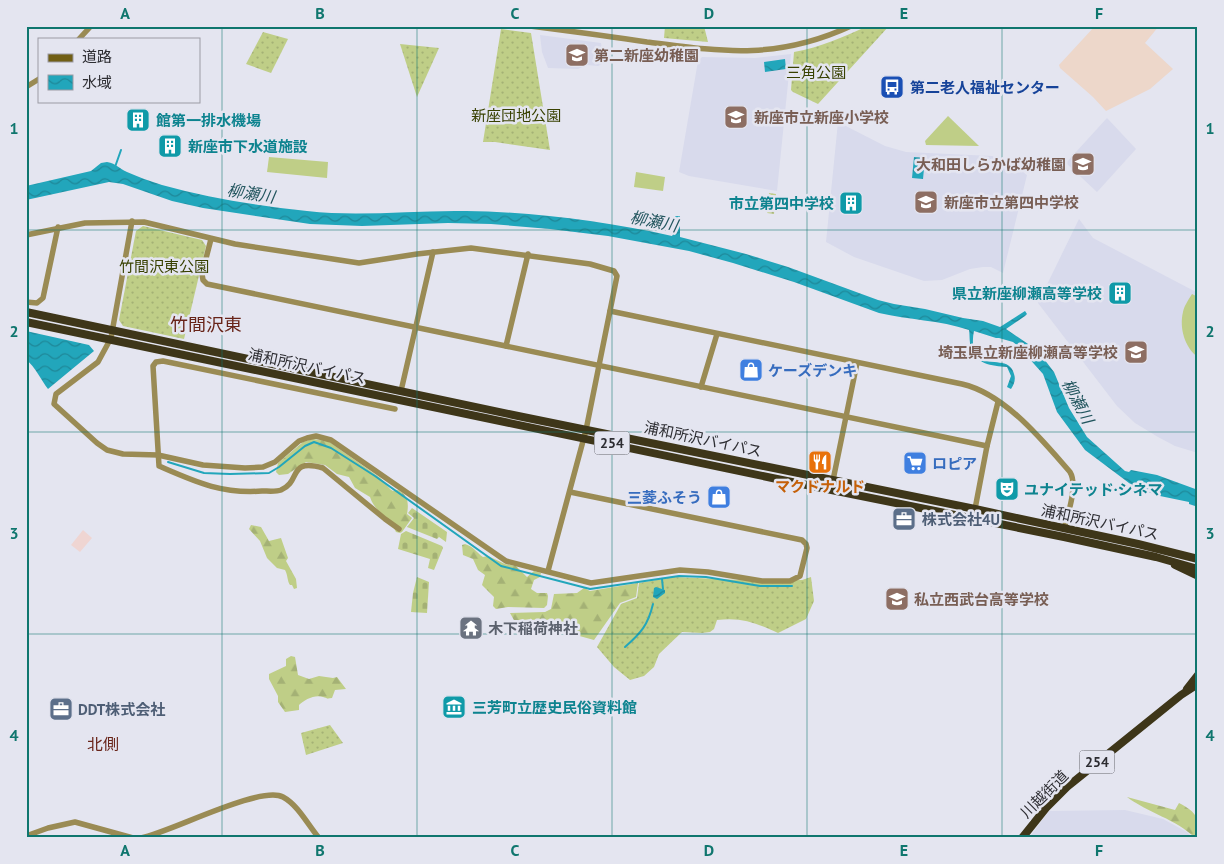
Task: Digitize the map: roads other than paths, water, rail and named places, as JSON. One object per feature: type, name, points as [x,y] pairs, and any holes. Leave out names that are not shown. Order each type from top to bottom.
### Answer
[{"type":"highway","name":"浦和所沢バイパス","points":[[26,312],[401,391],[831,490],[1156,557],[1198,569]]},
{"type":"highway","name":"浦和所沢バイパス","points":[[26,322],[585,434],[833,480],[1138,544],[1198,560]]},
{"type":"highway","name":"254","points":[[1138,544],[1165,547],[1198,555]]},
{"type":"highway","points":[[1156,557],[1198,576]]},
{"type":"highway","points":[[1183,693],[1198,675]]},
{"type":"highway","name":"川越街道","points":[[1022,838],[1037,818],[1056,798],[1183,693],[1198,683]]},
{"type":"street","points":[[80,38],[91,26]]},
{"type":"street","points":[[530,26],[707,49],[746,52],[793,46],[816,40],[851,26]]},
{"type":"street","points":[[26,87],[38,80]]},
{"type":"street","points":[[132,221],[111,338],[98,362],[56,394],[54,404],[107,450],[123,454],[158,455],[203,465],[254,468],[276,462],[299,441],[316,436],[322,437],[331,440],[506,561],[591,583],[680,570],[762,580],[790,581],[800,576],[807,548],[802,540],[570,492]]},
{"type":"street","points":[[26,235],[58,227],[94,222],[132,221],[151,223],[210,239],[359,263],[471,248],[528,254],[590,264],[614,270],[617,276],[585,434],[548,572]]},
{"type":"street","points":[[26,302],[37,304],[43,298],[58,227]]},
{"type":"street","points":[[210,239],[202,274],[202,278],[206,283],[987,446]]},
{"type":"street","points":[[401,391],[433,252]]},
{"type":"street","points":[[506,346],[528,254]]},
{"type":"street","points":[[610,311],[970,386],[1018,416],[1073,476],[1074,485],[1064,529]]},
{"type":"street","points":[[701,387],[717,334]]},
{"type":"street","points":[[395,409],[163,361],[156,362],[153,366],[159,466],[204,485],[236,492],[280,490],[287,485],[302,466],[313,465],[323,468],[399,529]]},
{"type":"street","points":[[831,490],[857,363]]},
{"type":"street","points":[[975,509],[987,446],[998,402]]},
{"type":"street","points":[[141,838],[156,834],[231,804],[273,795],[284,798],[293,805],[318,838]]},
{"type":"street","points":[[26,836],[75,822],[133,838]]},
{"type":"water","points":[[785,59],[786,69],[765,72],[764,62]]},
{"type":"water","points":[[914,157],[925,158],[923,179],[912,178]]},
{"type":"water","points":[[107,162],[124,171],[180,190],[270,207],[327,213],[446,211],[518,213],[595,222],[672,236],[675,231],[675,216],[680,216],[680,237],[788,267],[878,300],[983,321],[1000,327],[1025,311],[1027,314],[1025,316],[1006,329],[1031,346],[1054,372],[1069,408],[1087,437],[1125,471],[1129,472],[1131,470],[1157,475],[1198,490],[1198,507],[1189,504],[1189,502],[1142,490],[1141,492],[1085,450],[1057,412],[1043,374],[1013,342],[974,331],[973,346],[975,353],[980,358],[1009,365],[1012,369],[1015,380],[1011,389],[1007,387],[1011,376],[1007,367],[984,363],[973,353],[970,345],[969,330],[946,324],[879,313],[794,282],[733,263],[689,251],[608,236],[491,224],[448,223],[362,226],[310,224],[203,208],[172,201],[123,184],[109,182],[26,200],[26,186],[91,171],[101,163]]},
{"type":"water","points":[[26,331],[89,345],[94,351],[48,389],[35,369],[26,360]]},
{"type":"water","points":[[654,588],[665,590],[665,593],[657,599],[653,597]]},
{"type":"waterway","points":[[115,167],[121,150]]},
{"type":"waterway","points":[[168,462],[204,473],[269,473],[305,446],[314,442],[331,448],[375,476],[501,566],[590,589],[679,576],[706,577],[760,586],[792,586]]},
{"type":"waterway","points":[[662,579],[663,589]]},
{"type":"waterway","points":[[625,647],[643,628],[649,618],[653,604]]},
{"type":"place","name":"第二新座幼稚園","points":[[577,55]]},
{"type":"place","name":"第二老人福祉センター","points":[[892,87]]},
{"type":"place","name":"新座市立新座小学校","points":[[736,117]]},
{"type":"place","name":"館第一排水機場","points":[[138,120]]},
{"type":"place","name":"新座市下水道施設","points":[[170,146]]},
{"type":"place","name":"大和田しらかば幼稚園","points":[[1083,164]]},
{"type":"place","name":"新座市立第四中学校","points":[[926,202]]},
{"type":"place","name":"市立第四中学校","points":[[851,203]]},
{"type":"place","name":"県立新座柳瀬高等学校","points":[[1120,293]]},
{"type":"place","name":"埼玉県立新座柳瀬高等学校","points":[[1136,352]]},
{"type":"place","name":"ケーズデンキ","points":[[751,370]]},
{"type":"place","name":"マクドナルド","points":[[820,462]]},
{"type":"place","name":"ロピア","points":[[915,463]]},
{"type":"place","name":"ユナイテッド·シネマ","points":[[1007,489]]},
{"type":"place","name":"三菱ふそう","points":[[719,497]]},
{"type":"place","name":"株式会社4U","points":[[904,519]]},
{"type":"place","name":"私立西武台高等学校","points":[[897,599]]},
{"type":"place","name":"木下稲荷神社","points":[[471,628]]},
{"type":"place","name":"三芳町立歴史民俗資料館","points":[[454,707]]},
{"type":"place","name":"DDT株式会社","points":[[61,709]]},
{"type":"district","name":"竹間沢東","points":[[206,324]]},
{"type":"district","name":"北側","points":[[103,744]]},
{"type":"park label","name":"三角公園","points":[[816,72]]},
{"type":"park label","name":"新座団地公園","points":[[516,115]]},
{"type":"park label","name":"竹間沢東公園","points":[[164,266]]},
{"type":"water label","name":"柳瀬川","points":[[251,193]]},
{"type":"water label","name":"柳瀬川","points":[[654,221]]},
{"type":"water label","name":"柳瀬川","points":[[1078,401]]}]
